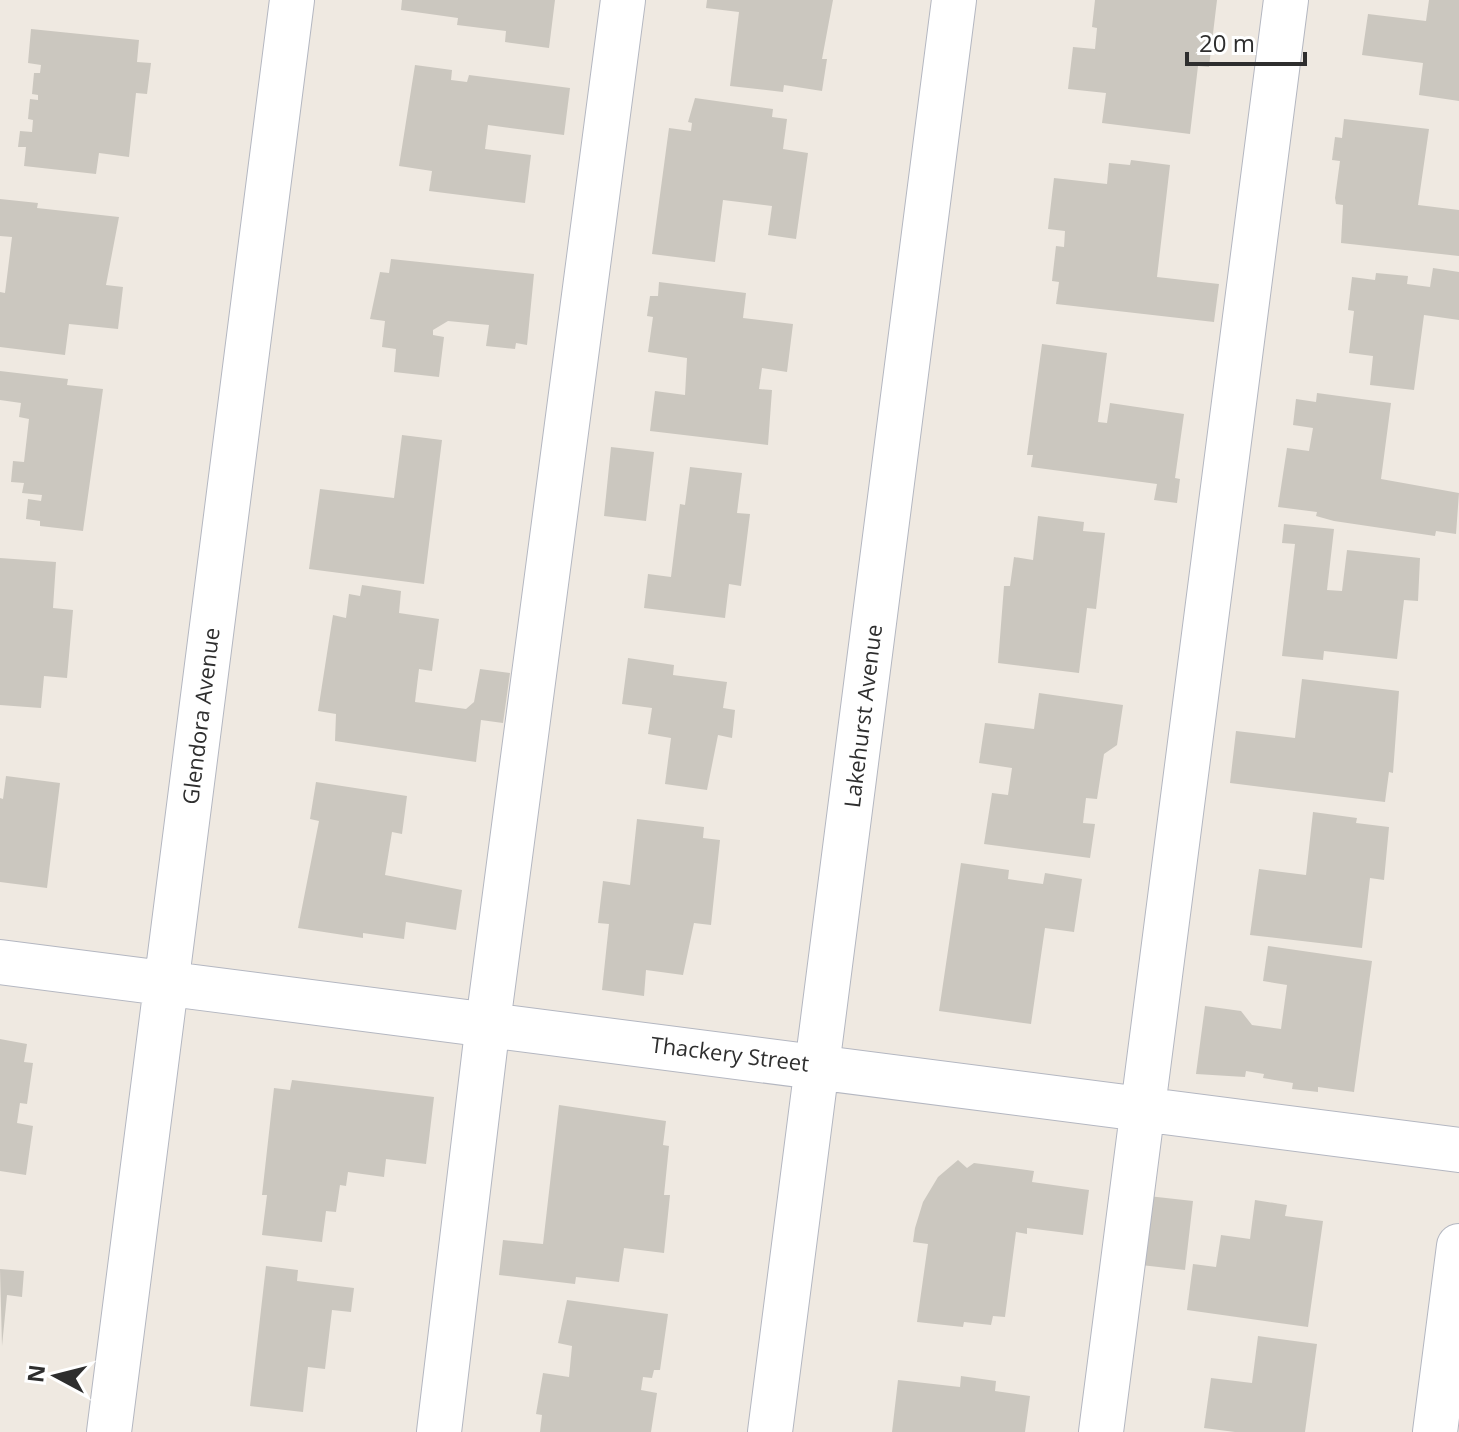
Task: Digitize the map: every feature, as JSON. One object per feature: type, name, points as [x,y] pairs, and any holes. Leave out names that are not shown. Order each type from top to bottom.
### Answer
[{"type":"street","name":"Glendora Avenue","points":[[109,1432],[292,0]]},
{"type":"street","points":[[439,1432],[488,1023],[623,0]]},
{"type":"street","name":"Lakehurst Avenue","points":[[770,1432],[954,0]]},
{"type":"street","points":[[1101,1432],[1286,0]]},
{"type":"street","name":"Thackery Street","points":[[0,962],[1459,1150]]},
{"type":"street","points":[[1435,1432],[1459,1246]]},
{"type":"building","points":[[402,0],[555,0],[549,48],[505,42],[506,31],[457,25],[458,18],[401,10]]},
{"type":"building","points":[[707,0],[833,0],[822,59],[827,59],[822,91],[784,85],[783,92],[730,86],[739,12],[706,8]]},
{"type":"building","points":[[1095,0],[1217,0],[1209,67],[1198,66],[1190,134],[1102,123],[1106,93],[1068,89],[1073,47],[1095,49],[1097,28],[1092,27]]},
{"type":"building","points":[[1429,0],[1459,0],[1459,101],[1419,95],[1423,63],[1362,55],[1368,14],[1426,21]]},
{"type":"building","points":[[31,29],[139,40],[137,62],[151,63],[147,94],[136,93],[129,157],[99,153],[96,174],[24,166],[26,147],[18,147],[20,131],[32,132],[33,120],[28,119],[30,99],[38,100],[38,95],[32,94],[34,73],[40,73],[41,65],[28,63]]},
{"type":"building","points":[[415,65],[452,70],[451,80],[467,82],[469,75],[570,88],[564,135],[488,125],[485,149],[531,155],[525,203],[429,191],[432,171],[399,166]]},
{"type":"building","points":[[695,98],[773,109],[772,117],[787,119],[783,149],[808,153],[796,239],[768,235],[772,206],[723,200],[715,262],[652,254],[669,128],[691,131],[692,123],[688,122]]},
{"type":"building","points":[[1344,119],[1429,129],[1418,205],[1459,210],[1459,256],[1341,243],[1343,205],[1336,204],[1335,198],[1340,161],[1332,160],[1335,137],[1342,138]]},
{"type":"building","points":[[1131,160],[1170,165],[1157,277],[1219,284],[1214,322],[1056,304],[1059,282],[1052,281],[1056,246],[1064,247],[1065,231],[1048,229],[1054,178],[1107,184],[1109,163],[1130,165]]},
{"type":"building","points":[[0,199],[38,203],[37,208],[119,217],[106,285],[123,287],[118,329],[69,324],[65,355],[0,347],[0,292],[5,293],[12,237],[0,236]]},
{"type":"building","points":[[391,259],[534,274],[527,345],[516,343],[515,349],[486,346],[489,325],[448,321],[433,330],[433,335],[444,337],[439,377],[394,372],[396,349],[382,347],[385,321],[370,319],[380,272],[389,273]]},
{"type":"building","points":[[1433,268],[1459,272],[1459,320],[1424,315],[1414,390],[1370,385],[1373,356],[1349,353],[1354,311],[1348,310],[1352,277],[1375,280],[1376,273],[1408,276],[1407,284],[1430,287]]},
{"type":"building","points":[[659,282],[746,293],[743,318],[793,324],[787,372],[762,368],[759,389],[772,390],[768,445],[650,431],[655,391],[685,395],[687,358],[648,352],[653,317],[647,316],[650,296],[658,296]]},
{"type":"building","points":[[1042,344],[1107,353],[1098,422],[1107,423],[1110,403],[1184,414],[1175,478],[1180,479],[1177,503],[1154,500],[1157,484],[1031,467],[1033,455],[1027,455]]},
{"type":"building","points":[[0,371],[68,379],[67,385],[103,389],[83,531],[40,526],[40,521],[26,519],[28,499],[41,501],[42,495],[22,493],[24,483],[11,482],[13,461],[24,462],[29,419],[19,417],[21,403],[0,400]]},
{"type":"building","points":[[1317,393],[1391,403],[1381,479],[1459,493],[1456,534],[1436,531],[1435,536],[1334,521],[1316,516],[1317,512],[1278,507],[1287,448],[1309,451],[1313,428],[1293,425],[1296,399],[1316,402]]},
{"type":"building","points":[[402,435],[442,440],[424,584],[309,569],[320,489],[394,498]]},
{"type":"building","points":[[611,447],[654,452],[646,521],[604,516]]},
{"type":"building","points":[[690,467],[742,473],[737,513],[750,514],[741,586],[729,584],[725,618],[644,608],[648,574],[671,577],[680,504],[685,505]]},
{"type":"building","points":[[1038,516],[1084,522],[1083,531],[1105,533],[1096,609],[1087,608],[1079,673],[998,663],[1004,586],[1010,586],[1014,557],[1033,560]]},
{"type":"building","points":[[1284,524],[1334,529],[1327,590],[1342,591],[1347,550],[1420,558],[1418,601],[1404,600],[1397,659],[1324,651],[1323,660],[1282,656],[1295,544],[1282,543]]},
{"type":"building","points":[[0,558],[56,562],[53,608],[73,610],[67,678],[44,676],[41,708],[0,705]]},
{"type":"building","points":[[362,585],[401,591],[399,613],[439,619],[432,671],[419,669],[415,702],[466,709],[474,702],[480,669],[510,673],[503,723],[481,720],[476,762],[335,741],[336,714],[318,711],[333,615],[346,618],[349,594],[360,596]]},
{"type":"building","points":[[628,658],[674,665],[673,675],[727,682],[723,708],[735,710],[732,738],[718,735],[707,790],[665,784],[671,738],[648,734],[652,708],[622,704]]},
{"type":"building","points":[[1302,679],[1399,691],[1393,773],[1389,772],[1385,802],[1230,783],[1236,731],[1295,738]]},
{"type":"building","points":[[1039,693],[1123,705],[1117,745],[1104,754],[1097,799],[1086,798],[1083,823],[1095,824],[1090,858],[984,844],[992,793],[1008,795],[1012,768],[979,763],[985,723],[1034,729]]},
{"type":"building","points":[[6,776],[60,783],[47,888],[0,882],[0,798],[3,799]]},
{"type":"building","points":[[316,782],[407,796],[402,834],[392,832],[385,875],[462,890],[456,930],[406,922],[404,939],[363,933],[363,938],[298,928],[319,821],[310,819]]},
{"type":"building","points":[[1313,812],[1357,818],[1356,823],[1389,827],[1384,880],[1370,878],[1362,948],[1250,935],[1259,869],[1306,875]]},
{"type":"building","points":[[637,819],[704,827],[703,838],[720,840],[711,925],[694,923],[683,975],[646,970],[644,996],[602,990],[609,924],[598,923],[603,881],[630,885]]},
{"type":"building","points":[[961,863],[1009,870],[1008,879],[1043,884],[1045,873],[1082,879],[1074,932],[1045,928],[1031,1024],[939,1011]]},
{"type":"building","points":[[1268,946],[1372,961],[1354,1092],[1318,1087],[1318,1092],[1292,1089],[1293,1083],[1263,1078],[1264,1074],[1246,1071],[1245,1077],[1196,1074],[1205,1006],[1241,1011],[1252,1025],[1281,1029],[1287,985],[1263,981]]},
{"type":"building","points":[[0,1039],[27,1044],[24,1062],[33,1063],[27,1104],[20,1103],[17,1123],[33,1126],[26,1175],[0,1171]]},
{"type":"building","points":[[292,1080],[434,1097],[426,1164],[386,1159],[384,1177],[348,1172],[346,1186],[340,1185],[336,1212],[326,1211],[322,1242],[262,1235],[267,1195],[262,1195],[274,1088],[290,1090]]},
{"type":"building","points":[[559,1105],[666,1121],[663,1145],[669,1146],[664,1195],[670,1195],[664,1253],[624,1248],[619,1282],[576,1277],[575,1284],[499,1275],[503,1240],[543,1244]]},
{"type":"building","points":[[958,1160],[967,1168],[974,1163],[1034,1171],[1032,1182],[1089,1190],[1083,1235],[1027,1228],[1027,1234],[1016,1232],[1005,1317],[993,1316],[991,1325],[964,1322],[963,1327],[917,1322],[928,1244],[913,1242],[915,1228],[923,1202],[938,1177]]},
{"type":"building","points":[[1148,1196],[1193,1201],[1185,1270],[1141,1265]]},
{"type":"building","points":[[1255,1200],[1287,1205],[1285,1216],[1323,1221],[1308,1327],[1187,1310],[1193,1264],[1216,1267],[1221,1235],[1250,1239]]},
{"type":"building","points":[[266,1266],[298,1270],[297,1281],[354,1288],[351,1312],[332,1310],[325,1369],[308,1367],[303,1412],[250,1406]]},
{"type":"building","points":[[0,1269],[24,1271],[22,1297],[7,1295],[2,1346]]},
{"type":"building","points":[[567,1300],[668,1314],[660,1370],[654,1370],[652,1378],[643,1377],[641,1390],[657,1393],[651,1432],[540,1432],[542,1415],[536,1414],[543,1373],[569,1377],[572,1346],[558,1343]]},
{"type":"building","points":[[1258,1336],[1317,1344],[1305,1432],[1235,1432],[1204,1428],[1211,1378],[1252,1383]]},
{"type":"building","points":[[961,1376],[996,1381],[995,1391],[1030,1396],[1025,1432],[892,1432],[898,1380],[960,1387]]}]
